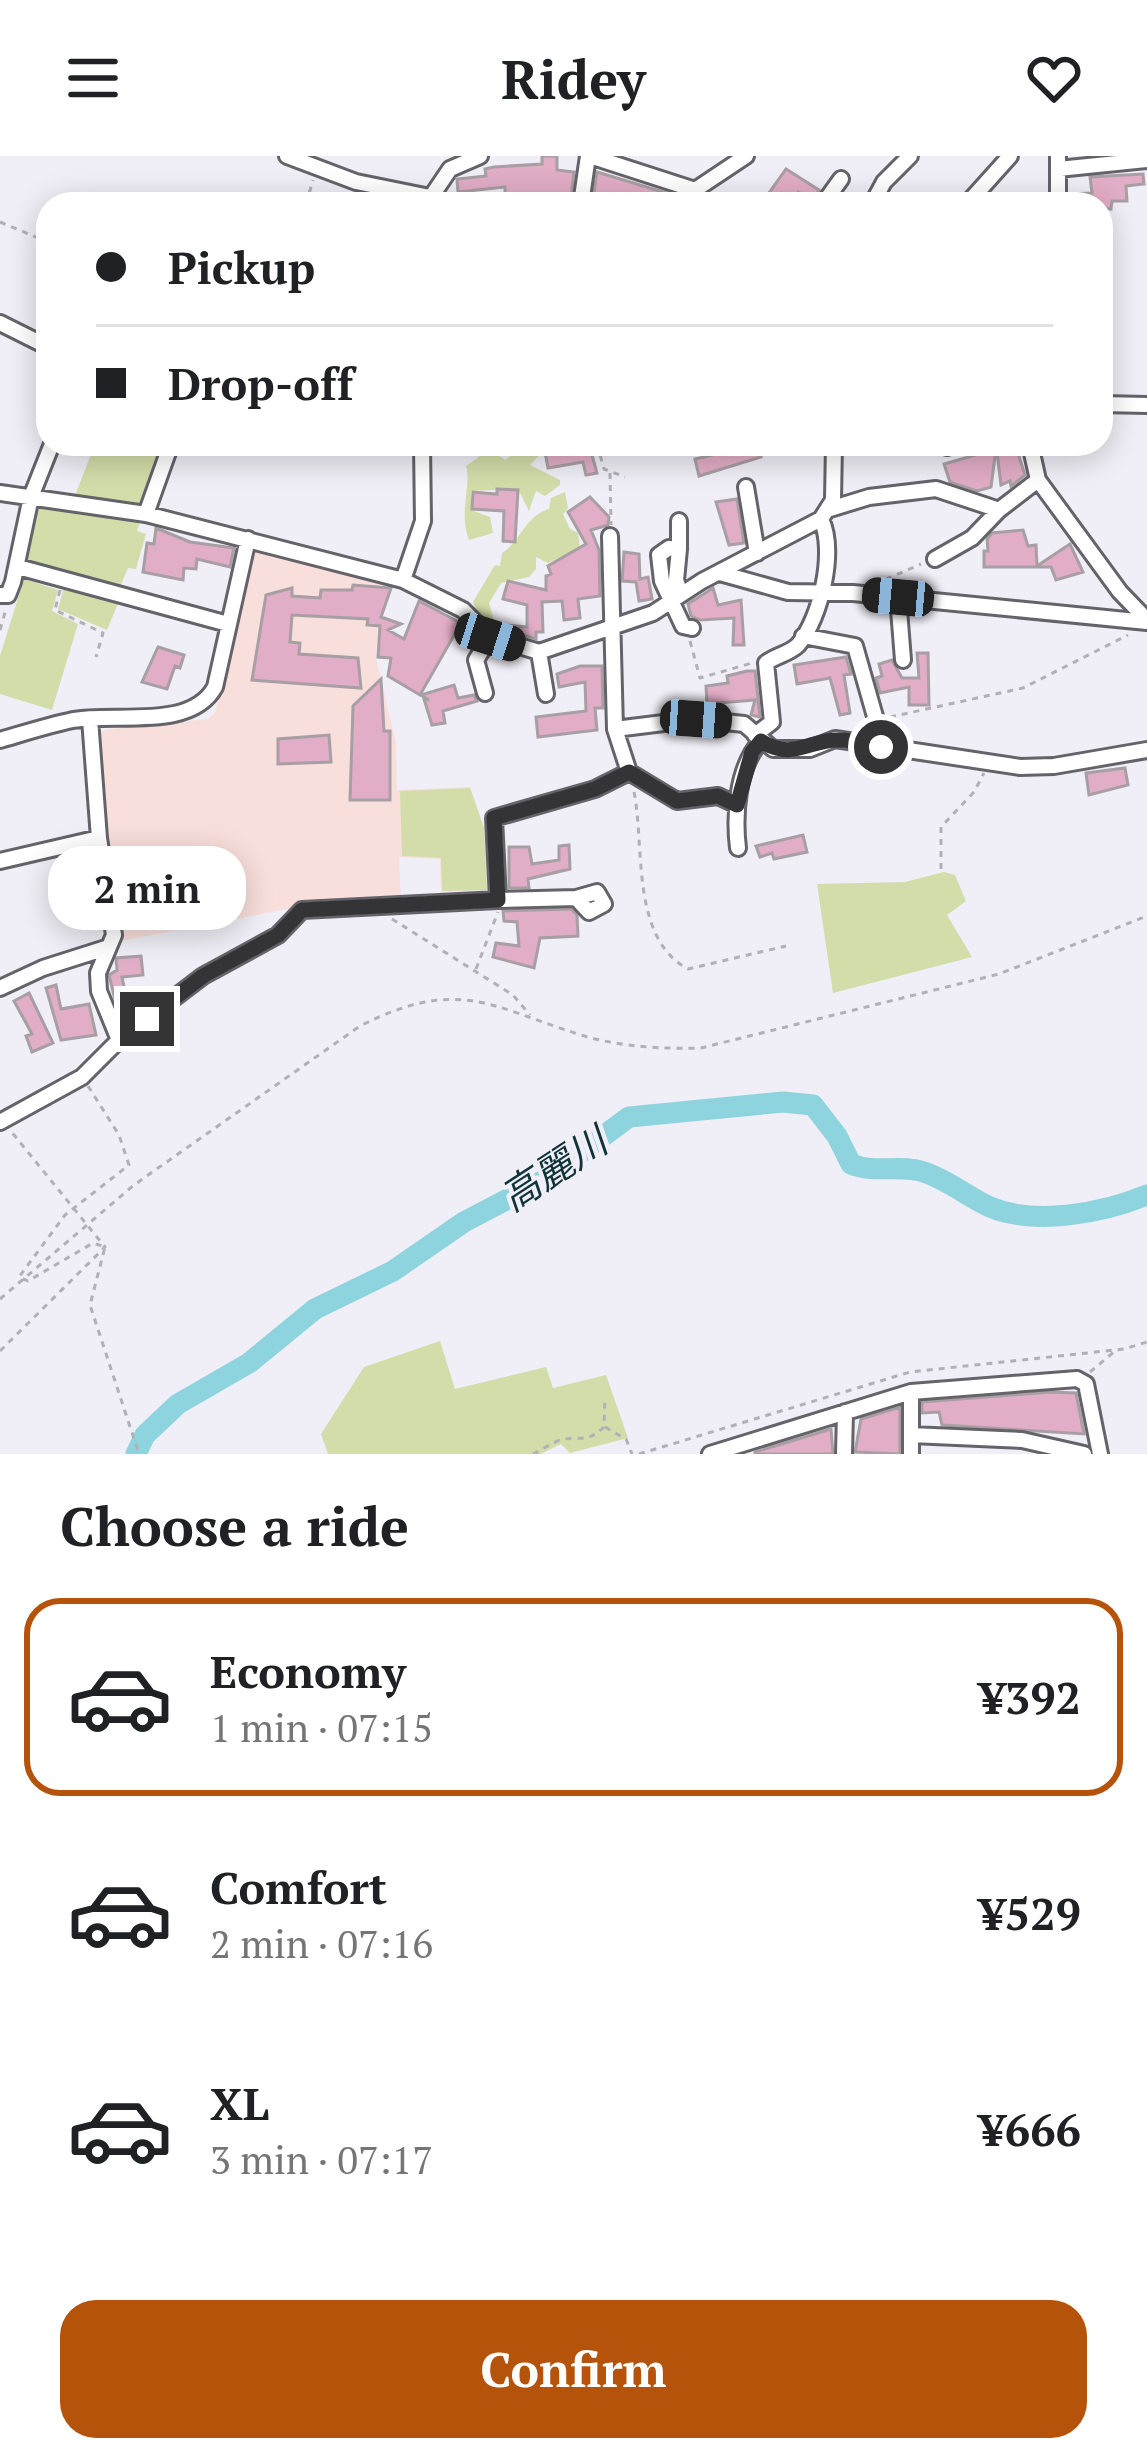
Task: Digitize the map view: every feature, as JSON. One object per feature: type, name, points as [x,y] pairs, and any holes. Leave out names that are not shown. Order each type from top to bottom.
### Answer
[{"type":"street","points":[[287,156],[396,192]]},
{"type":"street","points":[[434,192],[450,169],[479,156]]},
{"type":"street","points":[[583,192],[589,156],[695,190],[746,156]]},
{"type":"street","points":[[879,192],[910,156]]},
{"type":"street","points":[[978,192],[1010,156]]},
{"type":"street","points":[[1058,162],[1147,160]]},
{"type":"street","points":[[832,192],[841,179]]},
{"type":"street","points":[[0,323],[36,341]]},
{"type":"street","points":[[1113,404],[1147,405]]},
{"type":"street","points":[[4,595],[18,567],[31,496],[47,456]]},
{"type":"street","points":[[146,514],[167,456]]},
{"type":"street","points":[[403,580],[423,521],[424,456]]},
{"type":"street","points":[[738,848],[737,805],[752,752],[772,722],[766,663],[793,650],[820,592],[833,456]]},
{"type":"street","points":[[1033,456],[1038,480],[1145,622]]},
{"type":"street","points":[[935,559],[972,538],[1038,480]]},
{"type":"street","points":[[746,488],[758,553]]},
{"type":"street","points":[[0,494],[146,514],[403,580],[463,610],[490,637],[538,652],[579,642],[653,613],[826,514],[869,497],[936,489],[999,510]]},
{"type":"street","points":[[679,521],[676,580],[688,628]]},
{"type":"street","points":[[610,536],[614,729],[627,774],[677,801],[718,796],[737,805]]},
{"type":"street","points":[[0,740],[90,718],[150,716],[201,704],[215,687],[248,539]]},
{"type":"street","points":[[678,597],[662,581],[657,561],[662,551],[679,549]]},
{"type":"street","points":[[18,567],[228,624]]},
{"type":"street","points":[[720,573],[788,592],[866,594],[1145,622]]},
{"type":"street","points":[[898,597],[903,660]]},
{"type":"street","points":[[803,636],[855,646],[876,720]]},
{"type":"street","points":[[484,693],[476,660],[490,637]]},
{"type":"street","points":[[538,652],[546,694]]},
{"type":"street","points":[[90,718],[99,838],[113,935],[98,973],[99,991],[119,1040]]},
{"type":"street","points":[[614,729],[696,719],[737,722],[782,750],[840,740],[1054,766],[1147,751]]},
{"type":"street","points":[[498,900],[494,818],[595,789],[627,774]]},
{"type":"street","points":[[2,857],[99,838]]},
{"type":"street","points":[[1,1122],[82,1077],[119,1040],[203,976],[278,935],[302,910],[576,898]]},
{"type":"street","points":[[0,988],[109,946]]},
{"type":"street","points":[[710,1454],[911,1392],[1083,1380],[1100,1454]]},
{"type":"street","points":[[911,1392],[911,1454]]},
{"type":"street","points":[[844,1412],[844,1454]]},
{"type":"street","points":[[911,1435],[1022,1440],[1084,1454]]},
{"type":"path","points":[[309,192],[317,166]]},
{"type":"path","points":[[0,222],[36,237]]},
{"type":"path","points":[[600,456],[604,469],[625,476]]},
{"type":"path","points":[[610,473],[610,536]]},
{"type":"path","points":[[866,594],[896,572],[935,559]]},
{"type":"path","points":[[64,577],[55,610],[104,633],[96,657]]},
{"type":"path","points":[[0,630],[4,595]]},
{"type":"path","points":[[876,720],[1023,688],[1145,622]]},
{"type":"path","points":[[688,628],[700,678],[766,663]]},
{"type":"path","points":[[941,869],[941,827],[981,782],[985,761]]},
{"type":"path","points":[[627,774],[638,811],[639,880],[673,958],[688,969],[786,946]]},
{"type":"path","points":[[475,971],[494,926],[498,900]]},
{"type":"path","points":[[385,916],[400,921],[523,1003],[530,1016]]},
{"type":"path","points":[[0,1299],[87,1223],[360,1025],[397,1007],[431,998],[469,998],[617,1043],[701,1048],[999,974],[1147,916]]},
{"type":"path","points":[[20,1280],[22,1269],[74,1208],[124,1173],[130,1161],[82,1077]]},
{"type":"path","points":[[1,1122],[105,1247]]},
{"type":"path","points":[[20,1280],[28,1281],[93,1243],[105,1247]]},
{"type":"path","points":[[105,1247],[91,1298],[92,1313],[139,1454]]},
{"type":"path","points":[[0,1351],[105,1247]]},
{"type":"path","points":[[1083,1380],[1116,1350]]},
{"type":"path","points":[[533,1454],[563,1439],[589,1439],[604,1427],[605,1397]]},
{"type":"path","points":[[604,1427],[626,1438],[632,1454]]},
{"type":"shaded area","points":[[259,549],[392,587],[376,658],[396,743],[397,790],[470,787],[484,828],[488,890],[441,892],[440,859],[399,857],[401,903],[303,906],[121,941],[99,806],[96,737],[103,730],[208,719],[215,713],[252,553]]},
{"type":"green space","points":[[90,456],[161,456],[140,510],[78,498]]},
{"type":"green space","points":[[480,456],[505,460],[539,456],[530,465],[560,480],[560,485],[545,496],[536,491],[529,511],[518,489],[471,491],[471,510],[490,517],[493,533],[469,540],[466,466]]},
{"type":"green space","points":[[565,492],[568,508],[563,514],[570,529],[578,533],[580,548],[548,563],[536,557],[536,569],[529,577],[501,583],[489,603],[494,621],[482,622],[473,602],[495,565],[500,566],[502,553],[534,517],[549,509],[551,498]]},
{"type":"green space","points":[[37,506],[140,522],[137,531],[146,534],[136,569],[128,568],[119,589],[23,566]]},
{"type":"green space","points":[[24,579],[58,590],[52,611],[78,624],[52,710],[0,694],[0,656]]},
{"type":"green space","points":[[66,580],[121,596],[107,630],[58,609]]},
{"type":"green space","points":[[470,788],[484,828],[487,890],[442,891],[441,858],[402,856],[400,791]]},
{"type":"green space","points":[[944,872],[955,875],[966,901],[947,915],[972,957],[833,993],[817,884],[905,882]]},
{"type":"green space","points":[[440,1341],[455,1389],[546,1367],[553,1388],[606,1375],[628,1438],[570,1453],[561,1444],[541,1454],[328,1454],[321,1434],[364,1367]]},
{"type":"building","points":[[542,156],[557,156],[557,170],[574,172],[572,192],[505,192],[505,187],[458,192],[457,179],[486,176],[485,169],[542,164]]},
{"type":"building","points":[[786,169],[819,190],[818,192],[770,192]]},
{"type":"building","points":[[597,172],[663,192],[594,192]]},
{"type":"building","points":[[1143,174],[1144,184],[1126,186],[1127,201],[1113,201],[1113,192],[1092,192],[1090,177]]},
{"type":"building","points":[[546,456],[592,456],[597,473],[586,475],[583,462],[548,468]]},
{"type":"building","points":[[708,456],[761,457],[699,476],[695,459]]},
{"type":"building","points":[[972,456],[995,456],[991,487],[977,491],[950,482],[944,464]]},
{"type":"building","points":[[997,456],[1019,456],[1025,475],[1011,486],[1010,481],[1001,485]]},
{"type":"building","points":[[497,489],[518,490],[515,542],[503,541],[504,511],[472,509],[473,492],[497,494]]},
{"type":"building","points":[[590,497],[609,517],[608,525],[591,530],[599,550],[600,596],[578,599],[580,618],[564,620],[562,601],[542,602],[543,632],[536,632],[536,639],[504,629],[504,625],[527,627],[527,605],[503,599],[508,581],[546,590],[546,576],[551,574],[548,566],[586,544],[568,512]]},
{"type":"building","points":[[737,499],[744,543],[729,545],[716,502]]},
{"type":"building","points":[[156,528],[190,542],[234,548],[230,567],[197,559],[196,569],[184,568],[183,580],[143,572],[147,543],[154,544]]},
{"type":"building","points":[[1023,530],[1028,546],[1036,545],[1037,566],[1070,544],[1083,572],[1056,580],[1051,567],[984,567],[984,551],[988,551],[992,533]]},
{"type":"building","points":[[624,552],[639,554],[640,579],[648,577],[652,599],[639,601],[636,582],[622,581]]},
{"type":"building","points":[[353,585],[391,588],[381,617],[401,624],[388,630],[404,639],[419,601],[461,623],[420,695],[388,676],[391,658],[378,657],[380,626],[367,625],[368,619],[292,615],[290,642],[300,643],[299,654],[358,658],[361,688],[252,680],[266,595],[292,588],[292,596],[320,598],[321,590],[352,590]]},
{"type":"building","points":[[713,588],[718,605],[741,600],[744,645],[733,645],[734,618],[691,616],[688,604]]},
{"type":"building","points":[[158,647],[184,655],[167,689],[142,682]]},
{"type":"building","points":[[917,653],[928,653],[929,705],[909,705],[909,687],[880,693],[879,664],[892,660],[902,678],[919,678]]},
{"type":"building","points":[[846,657],[851,674],[844,675],[850,713],[840,715],[830,678],[797,684],[794,665]]},
{"type":"building","points":[[580,666],[602,666],[603,708],[595,708],[597,730],[538,737],[536,717],[586,711],[585,682],[559,687],[557,674]]},
{"type":"building","points":[[755,671],[760,717],[751,715],[755,700],[707,704],[706,686],[728,683],[727,676]]},
{"type":"building","points":[[381,679],[384,731],[390,731],[390,800],[350,800],[353,706]]},
{"type":"building","points":[[454,685],[458,698],[474,695],[477,701],[443,711],[445,723],[432,725],[424,699],[429,700],[421,695]]},
{"type":"building","points":[[329,735],[331,762],[278,764],[278,739]]},
{"type":"building","points":[[1125,768],[1128,785],[1089,795],[1086,773]]},
{"type":"building","points":[[803,835],[807,852],[760,857],[756,846]]},
{"type":"building","points":[[569,845],[570,869],[528,879],[529,888],[509,888],[509,847],[529,847],[532,864],[559,860],[559,846]]},
{"type":"building","points":[[571,909],[577,915],[578,936],[540,938],[534,968],[493,957],[496,943],[519,946],[517,922],[504,921],[503,911]]},
{"type":"building","points":[[141,956],[143,975],[122,977],[123,998],[115,1000],[109,975],[117,970],[116,958]]},
{"type":"building","points":[[56,985],[61,1009],[89,1004],[96,1035],[61,1040],[46,988]]},
{"type":"building","points":[[29,993],[53,1043],[32,1052],[26,1036],[32,1034],[14,1001]]},
{"type":"building","points":[[1076,1393],[1084,1434],[942,1425],[939,1412],[922,1413],[922,1402]]},
{"type":"building","points":[[900,1407],[900,1454],[855,1452],[861,1419]]},
{"type":"building","points":[[831,1429],[833,1454],[755,1454],[755,1452]]},
{"type":"waterway","name":"高麗川","points":[[136,1454],[145,1435],[178,1404],[249,1363],[315,1309],[393,1271],[464,1222],[544,1180],[629,1117],[783,1102],[813,1105],[851,1164],[924,1172],[1008,1213],[1069,1215],[1147,1195]]},
{"type":"route","points":[[147,1019],[203,976],[278,935],[302,910],[498,900],[494,818],[595,789],[629,772],[677,801],[718,796],[737,805],[752,752],[761,741],[782,750],[810,748],[836,739],[881,747]]}]
